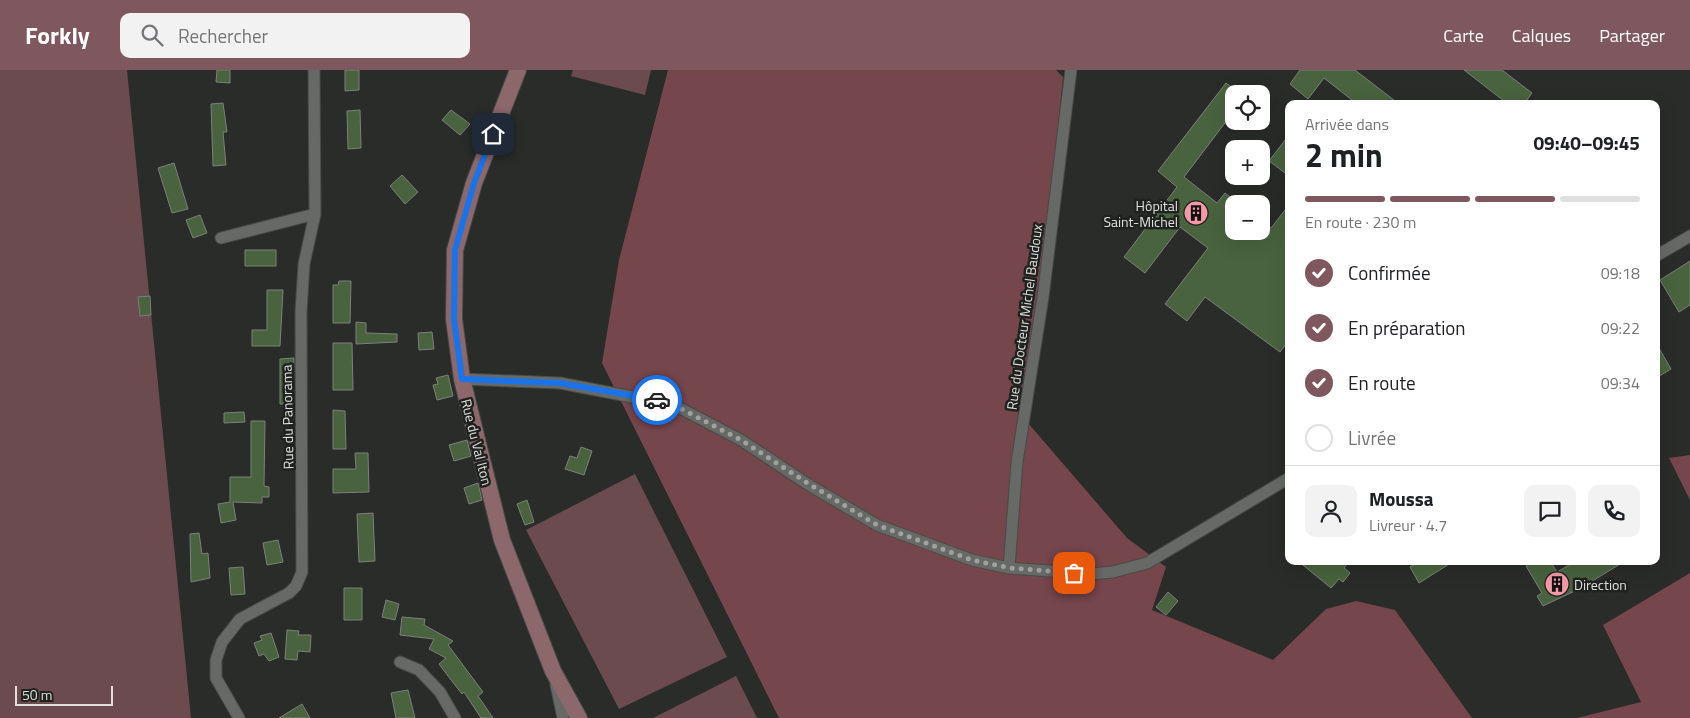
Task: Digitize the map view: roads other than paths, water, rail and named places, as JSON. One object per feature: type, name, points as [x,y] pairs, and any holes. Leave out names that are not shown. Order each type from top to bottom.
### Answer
[{"type":"street","name":"Rue du Panorama","points":[[239,718],[216,678],[216,660],[222,642],[240,619],[289,593],[296,586],[302,572],[301,312],[304,264],[315,214],[314,70]]},
{"type":"street","name":"Rue du Val Iton","points":[[518,70],[474,183],[455,250],[454,319],[462,379],[502,540],[554,670],[579,718]]},
{"type":"street","name":"Rue du Docteur Michel Baudoux","points":[[1010,568],[1017,462],[1043,296],[1071,70]]},
{"type":"street","points":[[221,238],[315,214]]},
{"type":"street","points":[[1660,254],[1690,236]]},
{"type":"street","points":[[462,379],[560,383],[674,405],[741,440],[877,525],[972,560],[1010,568],[1090,574],[1113,572],[1147,563],[1285,480]]},
{"type":"street","points":[[400,662],[419,670],[440,692],[454,718]]},
{"type":"street","points":[[554,670],[563,718]]},
{"type":"place","name":"Hôpital Saint-Michel","points":[[1196,213]]},
{"type":"place","name":"Direction","points":[[1557,584]]}]
